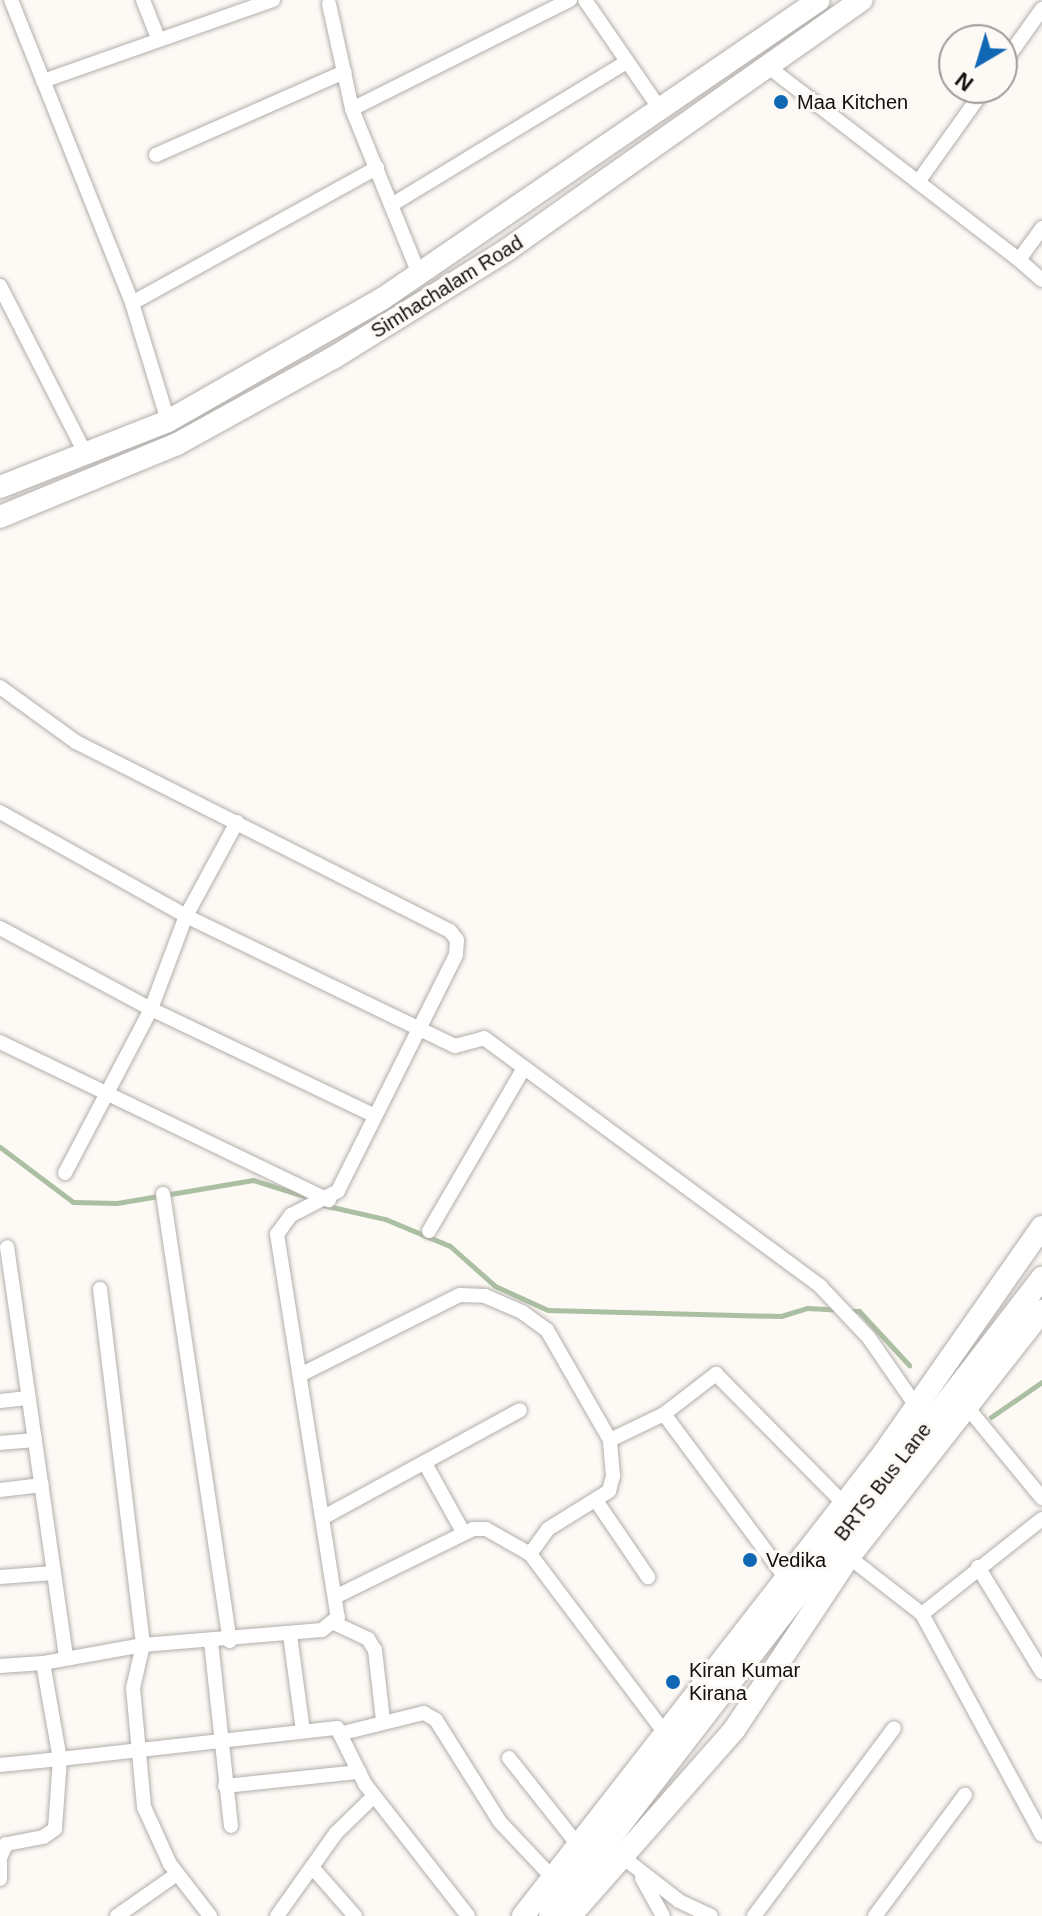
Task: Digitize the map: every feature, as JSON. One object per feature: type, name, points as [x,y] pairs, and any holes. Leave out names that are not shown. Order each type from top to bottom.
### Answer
[{"type":"main road","points":[[0,487],[168,421],[419,274],[819,0]]},
{"type":"main road","name":"Simhachalam Road","points":[[0,517],[177,444],[257,404],[507,250],[862,0]]},
{"type":"main road","points":[[660,109],[677,131]]},
{"type":"main road","points":[[168,421],[177,444]]},
{"type":"main road","points":[[523,1916],[844,1504],[1042,1227]]},
{"type":"main road","name":"BRTS Bus Lane","points":[[550,1916],[1042,1278]]},
{"type":"main road","points":[[570,1916],[628,1861],[734,1730],[849,1557],[1042,1311]]},
{"type":"street","points":[[11,0],[132,303],[168,421]]},
{"type":"street","points":[[143,0],[158,38]]},
{"type":"street","points":[[43,81],[273,0]]},
{"type":"street","points":[[352,109],[570,0]]},
{"type":"street","points":[[585,0],[660,109]]},
{"type":"street","points":[[329,1],[352,109],[419,274]]},
{"type":"street","points":[[1018,43],[1042,9]]},
{"type":"street","points":[[393,204],[627,62]]},
{"type":"street","points":[[766,65],[1042,280]]},
{"type":"street","points":[[156,155],[344,72]]},
{"type":"street","points":[[918,182],[974,104]]},
{"type":"street","points":[[132,303],[377,168]]},
{"type":"street","points":[[1019,260],[1042,228]]},
{"type":"street","points":[[0,286],[85,453]]},
{"type":"street","points":[[0,687],[76,742],[450,931],[457,940],[456,955],[329,1201],[282,1222],[277,1234],[337,1596],[334,1623]]},
{"type":"street","points":[[0,812],[186,916],[455,1046],[484,1038],[837,1303],[916,1406]]},
{"type":"street","points":[[65,1173],[151,1009],[186,916],[237,822]]},
{"type":"street","points":[[0,928],[151,1009],[375,1116]]},
{"type":"street","points":[[0,1042],[329,1201]]},
{"type":"street","points":[[429,1231],[524,1068]]},
{"type":"street","points":[[163,1194],[230,1641]]},
{"type":"street","points":[[7,1247],[66,1656]]},
{"type":"street","points":[[100,1289],[143,1645],[133,1688],[144,1807],[177,1874],[210,1916]]},
{"type":"street","points":[[300,1375],[460,1295],[485,1296],[522,1312],[547,1330],[610,1440],[613,1476],[609,1491],[597,1502],[548,1529],[530,1554]]},
{"type":"street","points":[[610,1440],[664,1414],[716,1374],[844,1504]]},
{"type":"street","points":[[0,1401],[28,1398]]},
{"type":"street","points":[[967,1407],[1042,1498]]},
{"type":"street","points":[[324,1517],[520,1410]]},
{"type":"street","points":[[664,1414],[786,1578]]},
{"type":"street","points":[[0,1443],[35,1440]]},
{"type":"street","points":[[427,1467],[463,1532]]},
{"type":"street","points":[[0,1490],[42,1485]]},
{"type":"street","points":[[597,1502],[648,1577]]},
{"type":"street","points":[[922,1614],[1042,1519]]},
{"type":"street","points":[[337,1596],[463,1532],[486,1529],[530,1554],[665,1733]]},
{"type":"street","points":[[849,1557],[922,1614],[1042,1835]]},
{"type":"street","points":[[978,1567],[1042,1672]]},
{"type":"street","points":[[0,1577],[54,1573]]},
{"type":"street","points":[[0,1666],[43,1663],[66,1656],[143,1645],[290,1635],[334,1623],[368,1639],[375,1650],[383,1720]]},
{"type":"street","points":[[290,1635],[303,1731]]},
{"type":"street","points":[[211,1642],[218,1740],[231,1826]]},
{"type":"street","points":[[0,1879],[0,1860],[6,1844],[43,1837],[55,1829],[60,1759],[43,1663]]},
{"type":"street","points":[[343,1733],[383,1720],[424,1713],[436,1720],[500,1822],[553,1878]]},
{"type":"street","points":[[0,1765],[303,1731],[328,1725],[343,1733],[359,1772],[374,1796],[468,1916]]},
{"type":"street","points":[[754,1916],[894,1728]]},
{"type":"street","points":[[509,1758],[578,1845]]},
{"type":"street","points":[[225,1786],[359,1772]]},
{"type":"street","points":[[875,1916],[965,1795]]},
{"type":"street","points":[[277,1916],[336,1833],[374,1796]]},
{"type":"street","points":[[628,1861],[663,1916]]},
{"type":"street","points":[[628,1861],[679,1901],[711,1916]]},
{"type":"street","points":[[312,1867],[355,1916]]},
{"type":"street","points":[[117,1916],[177,1874]]},
{"type":"waterway","points":[[0,1147],[73,1202],[117,1203],[253,1180],[307,1197]]},
{"type":"waterway","points":[[323,1205],[385,1219],[450,1246],[495,1286],[548,1310],[781,1316],[807,1308],[840,1310]]},
{"type":"waterway","points":[[850,1311],[859,1311],[909,1365]]},
{"type":"waterway","points":[[991,1417],[1042,1382]]},
{"type":"place","name":"Maa Kitchen","points":[[781,102]]},
{"type":"place","name":"Vedika","points":[[750,1560]]},
{"type":"place","name":"Kiran Kumar Kirana","points":[[673,1682]]}]
